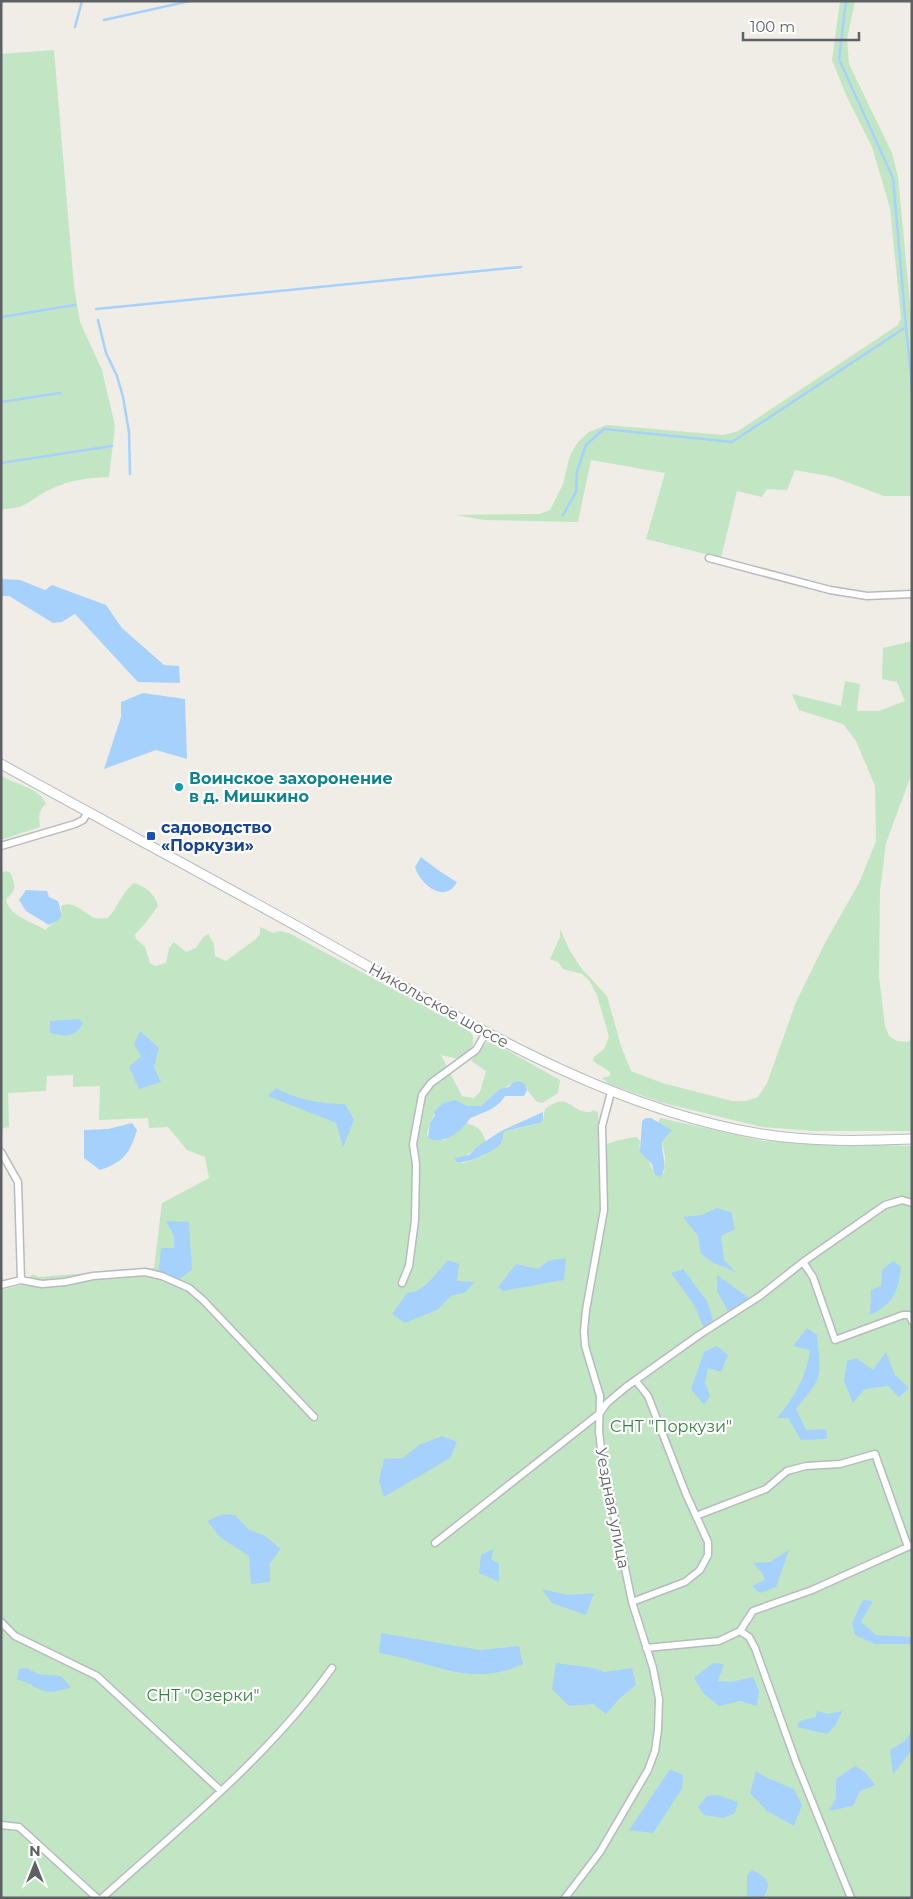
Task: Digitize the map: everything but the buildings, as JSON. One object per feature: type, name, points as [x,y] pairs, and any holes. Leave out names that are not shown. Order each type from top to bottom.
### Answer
[{"type":"main road","name":"Никольское шоссе","points":[[1,764],[487,1031],[558,1068],[611,1092],[658,1109],[762,1134],[833,1140],[912,1139]]},
{"type":"street","points":[[709,558],[830,590],[867,596],[912,594]]},
{"type":"street","points":[[1,846],[75,824],[83,820],[88,812]]},
{"type":"street","points":[[402,1283],[409,1266],[415,1220],[416,1164],[413,1144],[422,1095],[431,1083],[476,1050],[487,1031]]},
{"type":"street","name":"Уездная улица","points":[[565,1898],[600,1852],[648,1770],[655,1752],[659,1699],[632,1602],[602,1456],[600,1396],[585,1346],[586,1310],[604,1210],[602,1126],[611,1092]]},
{"type":"street","points":[[1,1152],[18,1182],[21,1280]]},
{"type":"street","points":[[435,1543],[600,1413],[607,1403],[636,1380],[699,1335],[760,1296],[803,1262],[885,1205],[902,1200],[912,1203]]},
{"type":"street","points":[[803,1262],[813,1277],[835,1340],[903,1315],[909,1315],[912,1321]]},
{"type":"street","points":[[1,1285],[21,1280],[42,1284],[65,1282],[93,1276],[145,1272],[162,1276],[189,1288],[203,1300],[314,1417]]},
{"type":"street","points":[[632,1602],[685,1582],[700,1570],[708,1555],[708,1542],[648,1396],[636,1380]]},
{"type":"street","points":[[646,1648],[719,1641],[740,1631],[753,1611],[812,1590],[910,1546],[875,1454],[840,1464],[806,1466],[787,1472],[766,1489],[696,1516]]},
{"type":"street","points":[[1,1622],[15,1636],[97,1676],[220,1790]]},
{"type":"street","points":[[740,1631],[749,1637],[755,1648],[796,1762],[851,1898]]},
{"type":"street","points":[[102,1898],[220,1790],[297,1715],[332,1668]]},
{"type":"street","points":[[1,1825],[19,1827],[97,1898]]},
{"type":"green space","points":[[840,1],[855,1],[847,39],[849,64],[892,153],[898,177],[912,324],[912,496],[884,496],[833,477],[795,470],[787,490],[767,489],[762,497],[737,491],[721,558],[646,539],[665,473],[591,460],[578,522],[484,520],[456,515],[539,514],[550,510],[563,484],[570,455],[578,442],[589,432],[607,425],[723,435],[738,431],[898,325],[901,318],[890,208],[872,147],[846,95],[832,60]]},
{"type":"green space","points":[[54,50],[74,286],[80,322],[102,370],[115,426],[109,477],[65,483],[28,503],[10,509],[1,509],[1,54]]},
{"type":"green space","points":[[912,641],[912,773],[886,843],[880,891],[879,976],[885,1026],[889,1036],[897,1041],[907,1042],[912,1039],[912,1131],[815,1131],[762,1127],[663,1103],[609,1084],[602,1078],[610,1076],[610,1072],[593,1061],[594,1057],[604,1049],[609,1037],[597,995],[589,980],[582,974],[563,969],[558,962],[550,959],[560,937],[560,929],[570,951],[582,969],[607,996],[621,1046],[631,1071],[662,1083],[732,1101],[746,1101],[758,1097],[767,1083],[796,1002],[826,941],[859,883],[876,841],[875,786],[856,741],[843,724],[799,710],[792,694],[841,706],[845,681],[860,684],[857,711],[879,711],[905,701],[897,682],[882,679],[883,648]]},
{"type":"green space","points":[[1,775],[38,793],[46,804],[40,812],[40,827],[1,840]]},
{"type":"green space","points":[[6,871],[11,873],[14,885],[12,893],[6,899],[8,905],[16,914],[45,930],[62,916],[61,906],[65,904],[73,905],[94,918],[108,918],[126,891],[134,883],[142,886],[155,898],[158,906],[135,934],[136,939],[145,947],[150,963],[155,966],[166,963],[169,948],[174,942],[186,952],[196,948],[203,937],[208,934],[214,944],[215,956],[226,961],[256,939],[260,934],[260,927],[273,933],[278,931],[289,933],[469,1030],[473,1036],[473,1045],[462,1057],[456,1058],[441,1055],[462,1096],[474,1098],[480,1092],[486,1071],[471,1061],[487,1042],[498,1045],[560,1080],[558,1093],[542,1103],[537,1102],[527,1090],[527,1087],[513,1082],[481,1106],[470,1107],[446,1103],[442,1106],[433,1116],[427,1135],[430,1139],[445,1140],[466,1123],[479,1130],[486,1142],[456,1162],[464,1163],[485,1155],[505,1131],[537,1124],[543,1120],[545,1109],[560,1102],[565,1102],[584,1111],[591,1112],[593,1110],[598,1112],[599,1146],[622,1139],[637,1137],[641,1142],[639,1146],[652,1169],[664,1173],[665,1157],[662,1142],[669,1134],[663,1125],[658,1123],[660,1118],[763,1141],[912,1146],[912,1898],[1,1898],[1,1290],[22,1285],[33,1274],[38,1277],[154,1268],[162,1203],[209,1178],[205,1157],[187,1150],[168,1127],[149,1128],[148,1118],[99,1120],[100,1086],[73,1087],[73,1075],[47,1076],[46,1091],[8,1093],[9,1127],[1,1129],[1,873]]},
{"type":"water","points":[[1,579],[20,580],[45,590],[52,585],[106,605],[122,628],[164,665],[179,666],[180,683],[138,682],[75,614],[62,622],[53,623],[9,596],[1,596]]},
{"type":"water","points":[[143,693],[185,699],[187,759],[156,750],[104,769],[121,717],[121,702]]},
{"type":"water","points":[[421,857],[457,882],[452,889],[446,892],[433,890],[422,880],[415,867]]},
{"type":"water","points":[[26,890],[47,891],[49,897],[58,901],[62,916],[49,925],[26,911],[19,900]]},
{"type":"water","points":[[79,1019],[83,1023],[77,1032],[73,1034],[50,1033],[50,1021]]},
{"type":"water","points":[[140,1031],[159,1048],[154,1067],[161,1082],[139,1089],[129,1067],[141,1056],[134,1044]]},
{"type":"water","points":[[519,1081],[525,1084],[527,1090],[524,1096],[505,1096],[495,1107],[470,1118],[461,1129],[448,1138],[433,1140],[428,1138],[430,1123],[435,1115],[434,1112],[443,1103],[455,1100],[467,1106],[481,1106],[500,1089],[509,1087],[513,1082]]},
{"type":"water","points":[[276,1088],[292,1096],[309,1100],[345,1104],[354,1120],[343,1147],[336,1123],[268,1096]]},
{"type":"water","points":[[543,1112],[543,1120],[540,1123],[505,1131],[499,1146],[488,1153],[466,1161],[456,1162],[455,1158],[469,1155],[477,1147],[501,1131]]},
{"type":"water","points":[[646,1118],[651,1118],[672,1130],[662,1142],[664,1169],[660,1177],[655,1175],[652,1164],[640,1152],[642,1121]]},
{"type":"water","points":[[132,1123],[137,1130],[132,1145],[125,1156],[115,1164],[100,1170],[84,1158],[84,1130],[108,1129]]},
{"type":"water","points":[[717,1208],[731,1212],[735,1229],[721,1236],[724,1260],[736,1272],[712,1262],[701,1254],[698,1236],[683,1217],[702,1215]]},
{"type":"water","points":[[166,1221],[189,1222],[192,1270],[178,1280],[159,1270],[161,1248],[174,1248],[174,1236]]},
{"type":"water","points":[[566,1258],[564,1280],[503,1291],[498,1287],[516,1264],[538,1269],[548,1261]]},
{"type":"water","points":[[448,1260],[459,1264],[457,1281],[474,1282],[466,1292],[451,1296],[437,1310],[405,1323],[392,1314],[407,1293],[419,1290],[425,1286]]},
{"type":"water","points":[[893,1261],[901,1267],[896,1291],[884,1307],[870,1315],[871,1290],[881,1286],[882,1270]]},
{"type":"water","points":[[683,1269],[707,1301],[713,1320],[704,1328],[694,1305],[671,1273]]},
{"type":"water","points":[[717,1275],[749,1298],[728,1311],[717,1291]]},
{"type":"water","points":[[807,1328],[817,1335],[819,1375],[812,1389],[796,1409],[806,1430],[826,1429],[827,1439],[801,1440],[788,1418],[777,1418],[794,1395],[806,1369],[810,1350],[793,1346]]},
{"type":"water","points":[[717,1346],[728,1355],[721,1372],[708,1368],[705,1382],[710,1396],[704,1405],[691,1389],[704,1352]]},
{"type":"water","points":[[886,1352],[895,1375],[909,1388],[899,1397],[888,1386],[865,1389],[853,1403],[844,1381],[847,1361],[856,1358],[873,1370]]},
{"type":"water","points":[[442,1436],[457,1442],[450,1458],[384,1497],[379,1481],[384,1459],[403,1458],[419,1445]]},
{"type":"water","points":[[223,1514],[235,1515],[249,1530],[264,1535],[281,1549],[270,1563],[270,1582],[251,1584],[249,1556],[221,1538],[207,1521]]},
{"type":"water","points":[[494,1549],[491,1559],[499,1564],[499,1582],[479,1573],[481,1555]]},
{"type":"water","points":[[789,1550],[776,1587],[760,1593],[752,1586],[765,1580],[762,1573],[753,1563],[770,1562]]},
{"type":"water","points":[[542,1589],[567,1595],[594,1593],[586,1615],[552,1603]]},
{"type":"water","points":[[863,1600],[873,1601],[861,1622],[876,1635],[912,1637],[912,1645],[875,1644],[855,1635],[852,1623]]},
{"type":"water","points":[[381,1633],[480,1650],[519,1646],[523,1664],[504,1671],[486,1674],[468,1674],[451,1671],[379,1653]]},
{"type":"water","points":[[556,1663],[594,1668],[604,1672],[632,1668],[636,1685],[619,1699],[606,1714],[593,1704],[569,1706],[552,1689]]},
{"type":"water","points":[[713,1663],[724,1664],[718,1681],[731,1682],[753,1677],[759,1691],[757,1706],[740,1701],[719,1706],[704,1694],[694,1678]]},
{"type":"water","points":[[27,1668],[38,1674],[61,1676],[71,1687],[47,1692],[17,1679],[19,1669]]},
{"type":"water","points":[[817,1711],[828,1714],[842,1711],[835,1726],[827,1734],[797,1727],[800,1721],[816,1717]]},
{"type":"water","points":[[912,1730],[912,1750],[893,1774],[890,1750],[905,1741]]},
{"type":"water","points":[[855,1766],[865,1772],[875,1785],[860,1791],[853,1806],[829,1811],[836,1798],[836,1779]]},
{"type":"water","points":[[670,1769],[683,1775],[682,1789],[653,1833],[629,1830]]},
{"type":"water","points":[[756,1771],[767,1778],[794,1789],[802,1805],[794,1826],[767,1811],[750,1793]]},
{"type":"water","points":[[718,1795],[738,1802],[735,1813],[724,1818],[704,1815],[698,1807],[707,1796]]},
{"type":"water","points":[[752,1870],[767,1881],[768,1889],[763,1898],[747,1896],[747,1876]]},
{"type":"waterway","points":[[75,27],[82,1]]},
{"type":"waterway","points":[[104,20],[190,1]]},
{"type":"waterway","points":[[563,515],[576,492],[577,471],[586,445],[604,429],[732,442],[906,327],[893,178],[839,59],[846,1]]},
{"type":"waterway","points":[[96,309],[521,267]]},
{"type":"waterway","points":[[1,317],[75,305]]},
{"type":"waterway","points":[[98,320],[106,353],[117,376],[123,397],[129,432],[130,474]]},
{"type":"waterway","points":[[906,327],[912,388]]},
{"type":"waterway","points":[[1,402],[60,393]]},
{"type":"waterway","points":[[1,463],[112,446]]},
{"type":"place","name":"Воинское захоронение в д. Мишкино","points":[[179,787]]},
{"type":"place","name":"садоводство «Поркузи»","points":[[151,836]]},
{"type":"park label","name":"СНТ \"Поркузи\"","points":[[671,1426]]},
{"type":"park label","name":"СНТ \"Озерки\"","points":[[203,1695]]}]
